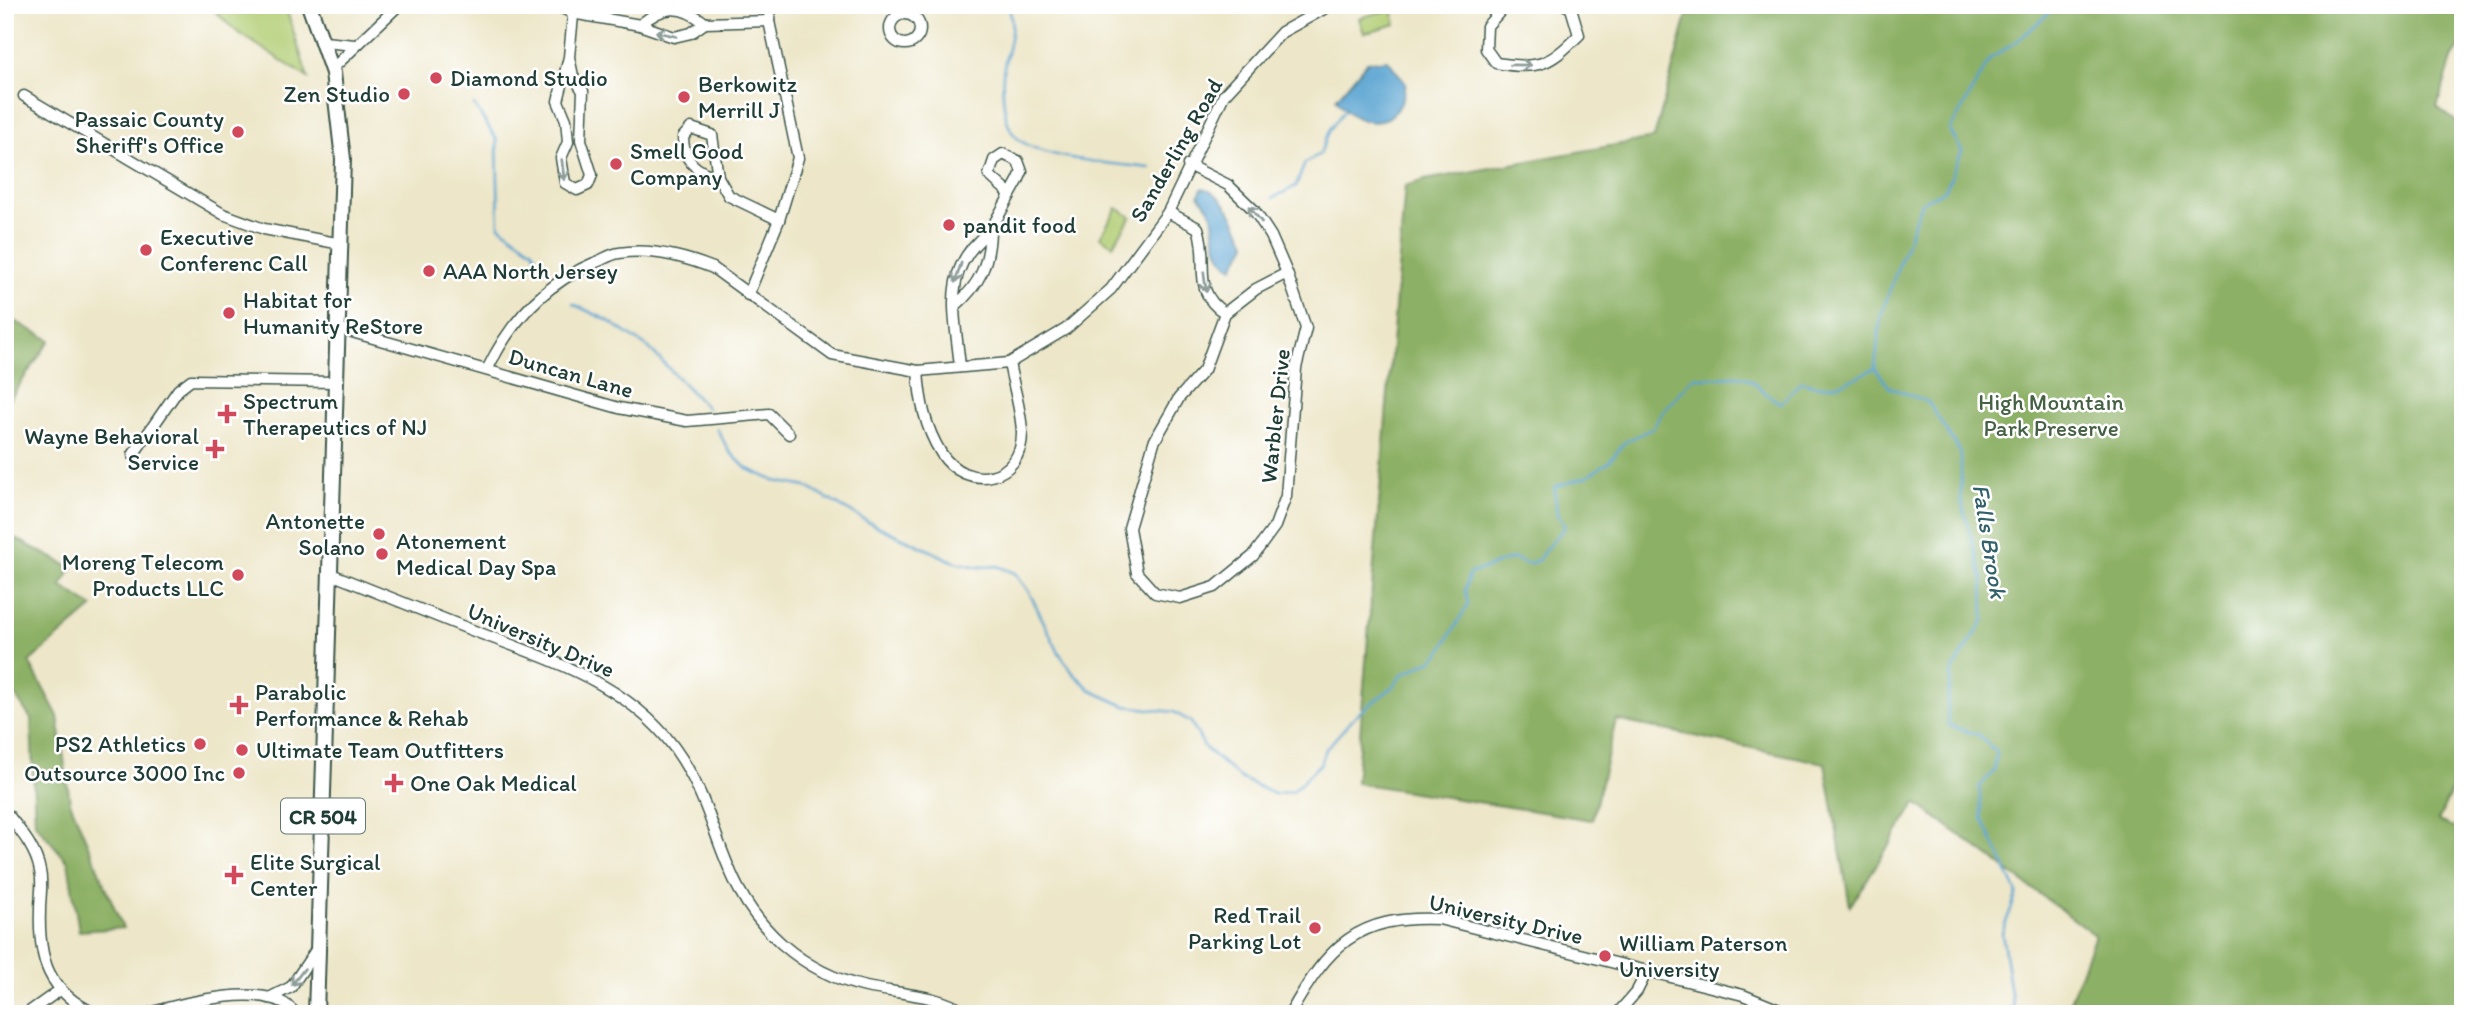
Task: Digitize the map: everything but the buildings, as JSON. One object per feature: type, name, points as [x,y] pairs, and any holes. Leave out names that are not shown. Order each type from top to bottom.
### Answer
[{"type":"main road","name":"CR 504","points":[[309,5],[332,69],[342,143],[337,382],[316,1014]]},
{"type":"street","points":[[332,69],[399,5]]},
{"type":"street","points":[[556,5],[640,25],[674,37],[691,33],[705,23],[769,21]]},
{"type":"street","points":[[748,295],[779,220],[798,158],[769,21],[770,5]]},
{"type":"street","name":"Sanderling Road","points":[[487,370],[502,339],[531,304],[571,273],[618,253],[660,254],[695,261],[713,268],[832,355],[918,371],[1009,363],[1066,329],[1111,289],[1168,212],[1188,165],[1224,95],[1282,32],[1331,5]]},
{"type":"street","points":[[1506,5],[1487,26],[1486,49],[1496,63],[1523,68],[1554,60],[1579,35],[1571,8],[1565,5]]},
{"type":"street","points":[[640,25],[654,13],[673,7],[691,12],[705,23]]},
{"type":"street","points":[[569,57],[573,76],[583,91],[580,130],[592,175],[588,185],[577,190],[565,183],[562,172],[561,158],[568,142],[558,101],[569,57],[573,9]]},
{"type":"street","points":[[324,42],[355,45]]},
{"type":"street","points":[[24,96],[223,214],[264,229],[341,244]]},
{"type":"street","points":[[718,177],[699,173],[687,158],[683,137],[691,128],[712,135],[718,177],[729,196],[779,220]]},
{"type":"street","points":[[567,131],[580,130]]},
{"type":"street","name":"Warbler Drive","points":[[1188,165],[1228,185],[1254,210],[1272,236],[1307,328],[1296,368],[1286,496],[1275,526],[1253,556],[1215,587],[1180,598],[1155,593],[1137,573],[1129,528],[1154,442],[1179,398],[1203,370],[1225,313]]},
{"type":"street","points":[[954,307],[971,291],[984,270],[990,231],[1010,194]]},
{"type":"street","points":[[1168,212],[1198,228],[1205,248],[1202,283],[1210,303],[1225,313],[1256,289],[1287,273]]},
{"type":"street","points":[[960,367],[954,307],[955,275],[977,241],[990,231]]},
{"type":"street","name":"Duncan Lane","points":[[338,328],[657,416],[687,421],[769,414],[789,434]]},
{"type":"street","points":[[918,371],[921,409],[942,455],[963,472],[984,478],[1004,474],[1016,459],[1022,433],[1009,363]]},
{"type":"street","points":[[133,455],[178,390],[191,380],[337,382]]},
{"type":"street","name":"University Drive","points":[[331,574],[574,670],[617,693],[654,724],[682,758],[699,792],[730,874],[750,909],[782,944],[813,966],[841,979],[934,999],[968,1014]]},
{"type":"street","points":[[5,811],[35,853],[41,873],[39,932],[42,958],[60,990],[74,1003],[96,1014]]},
{"type":"street","name":"University Drive","points":[[1290,1014],[1315,970],[1337,947],[1358,932],[1409,918],[1438,919],[1743,995],[1789,1014]]},
{"type":"street","points":[[269,998],[291,987],[318,947]]},
{"type":"street","points":[[1617,1014],[1637,991],[1647,971]]},
{"type":"street","points":[[26,1014],[60,990]]},
{"type":"street","points":[[147,1014],[206,998],[269,998],[290,1006],[295,1014]]},
{"type":"green space","points":[[208,5],[285,5],[308,78],[236,31]]},
{"type":"green space","name":"High Mountain Park Preserve","points":[[1690,5],[2463,5],[2463,41],[2452,59],[2437,107],[2463,127],[2463,764],[2438,821],[2463,831],[2463,991],[2452,1014],[2065,1014],[2095,935],[1916,803],[1850,906],[1825,763],[1616,720],[1592,820],[1356,783],[1405,186],[1425,180],[1654,138]]},
{"type":"green space","points":[[1392,9],[1396,24],[1364,33],[1359,18]]},
{"type":"green space","points":[[1117,208],[1131,217],[1113,245],[1100,237]]},
{"type":"green space","points":[[5,316],[50,340],[5,406]]},
{"type":"green space","points":[[5,533],[72,568],[61,586],[93,607],[29,662],[58,716],[70,802],[123,928],[79,931],[68,862],[35,823],[31,719],[5,680]]},
{"type":"water","points":[[1388,60],[1406,84],[1400,105],[1393,114],[1376,122],[1350,113],[1336,99],[1367,62]]},
{"type":"water","points":[[1202,188],[1218,196],[1224,203],[1247,244],[1233,267],[1218,251],[1211,213],[1199,195]]},
{"type":"waterway","points":[[1008,5],[1011,31],[1003,74],[1003,97],[1008,123],[1015,136],[1041,151],[1059,156],[1151,168]]},
{"type":"waterway","name":"Falls Brook","points":[[2014,1014],[2002,933],[2017,893],[1982,818],[1979,787],[1994,771],[1997,753],[1979,735],[1948,725],[1948,694],[1953,670],[1984,620],[1983,580],[1961,500],[1961,454],[1928,402],[1889,387],[1875,368],[1881,315],[1921,203],[1946,189],[1962,151],[1950,130],[1990,59],[2017,41],[2058,5]]},
{"type":"waterway","points":[[474,105],[497,140],[499,226],[533,250],[542,267]]},
{"type":"waterway","points":[[1273,198],[1296,186],[1305,163],[1320,154],[1330,129],[1344,111]]},
{"type":"waterway","points":[[573,304],[607,320],[649,348],[707,408]]},
{"type":"waterway","points":[[717,429],[729,451],[746,468],[775,481],[807,487],[868,522],[955,562],[978,567],[997,566],[1015,573],[1029,592],[1058,651],[1073,673],[1092,691],[1125,706],[1174,712],[1191,722],[1205,748],[1240,778],[1274,794],[1293,791],[1321,763],[1326,749],[1356,715],[1393,687],[1403,674],[1432,660],[1440,653],[1468,604],[1465,589],[1469,574],[1513,558],[1527,564],[1539,560],[1565,526],[1557,514],[1554,487],[1586,477],[1609,462],[1625,442],[1653,428],[1662,412],[1694,377],[1744,377],[1781,403],[1801,381],[1830,386],[1875,368]]},
{"type":"place","name":"Diamond Studio","points":[[436,78]]},
{"type":"place","name":"Zen Studio","points":[[404,94]]},
{"type":"place","name":"Berkowitz Merrill J","points":[[684,97]]},
{"type":"place","name":"Passaic County Sheriff's Office","points":[[238,132]]},
{"type":"place","name":"Smell Good Company","points":[[616,164]]},
{"type":"place","name":"pandit food","points":[[949,225]]},
{"type":"place","name":"Executive Conferenc Call","points":[[146,250]]},
{"type":"place","name":"AAA North Jersey","points":[[429,271]]},
{"type":"place","name":"Habitat for Humanity ReStore","points":[[229,313]]},
{"type":"place","name":"Spectrum Therapeutics of NJ","points":[[227,414]]},
{"type":"place","name":"Wayne Behavioral Service","points":[[215,449]]},
{"type":"place","name":"Antonette Solano","points":[[379,534]]},
{"type":"place","name":"Atonement Medical Day Spa","points":[[382,554]]},
{"type":"place","name":"Moreng Telecom Products LLC","points":[[238,575]]},
{"type":"place","name":"Parabolic Performance & Rehab","points":[[239,705]]},
{"type":"place","name":"PS2 Athletics","points":[[200,744]]},
{"type":"place","name":"Ultimate Team Outfitters","points":[[242,750]]},
{"type":"place","name":"Outsource 3000 Inc","points":[[239,773]]},
{"type":"place","name":"One Oak Medical","points":[[394,783]]},
{"type":"place","name":"Elite Surgical Center","points":[[234,875]]},
{"type":"place","name":"Red Trail Parking Lot","points":[[1315,928]]},
{"type":"place","name":"William Paterson University","points":[[1605,956]]}]
